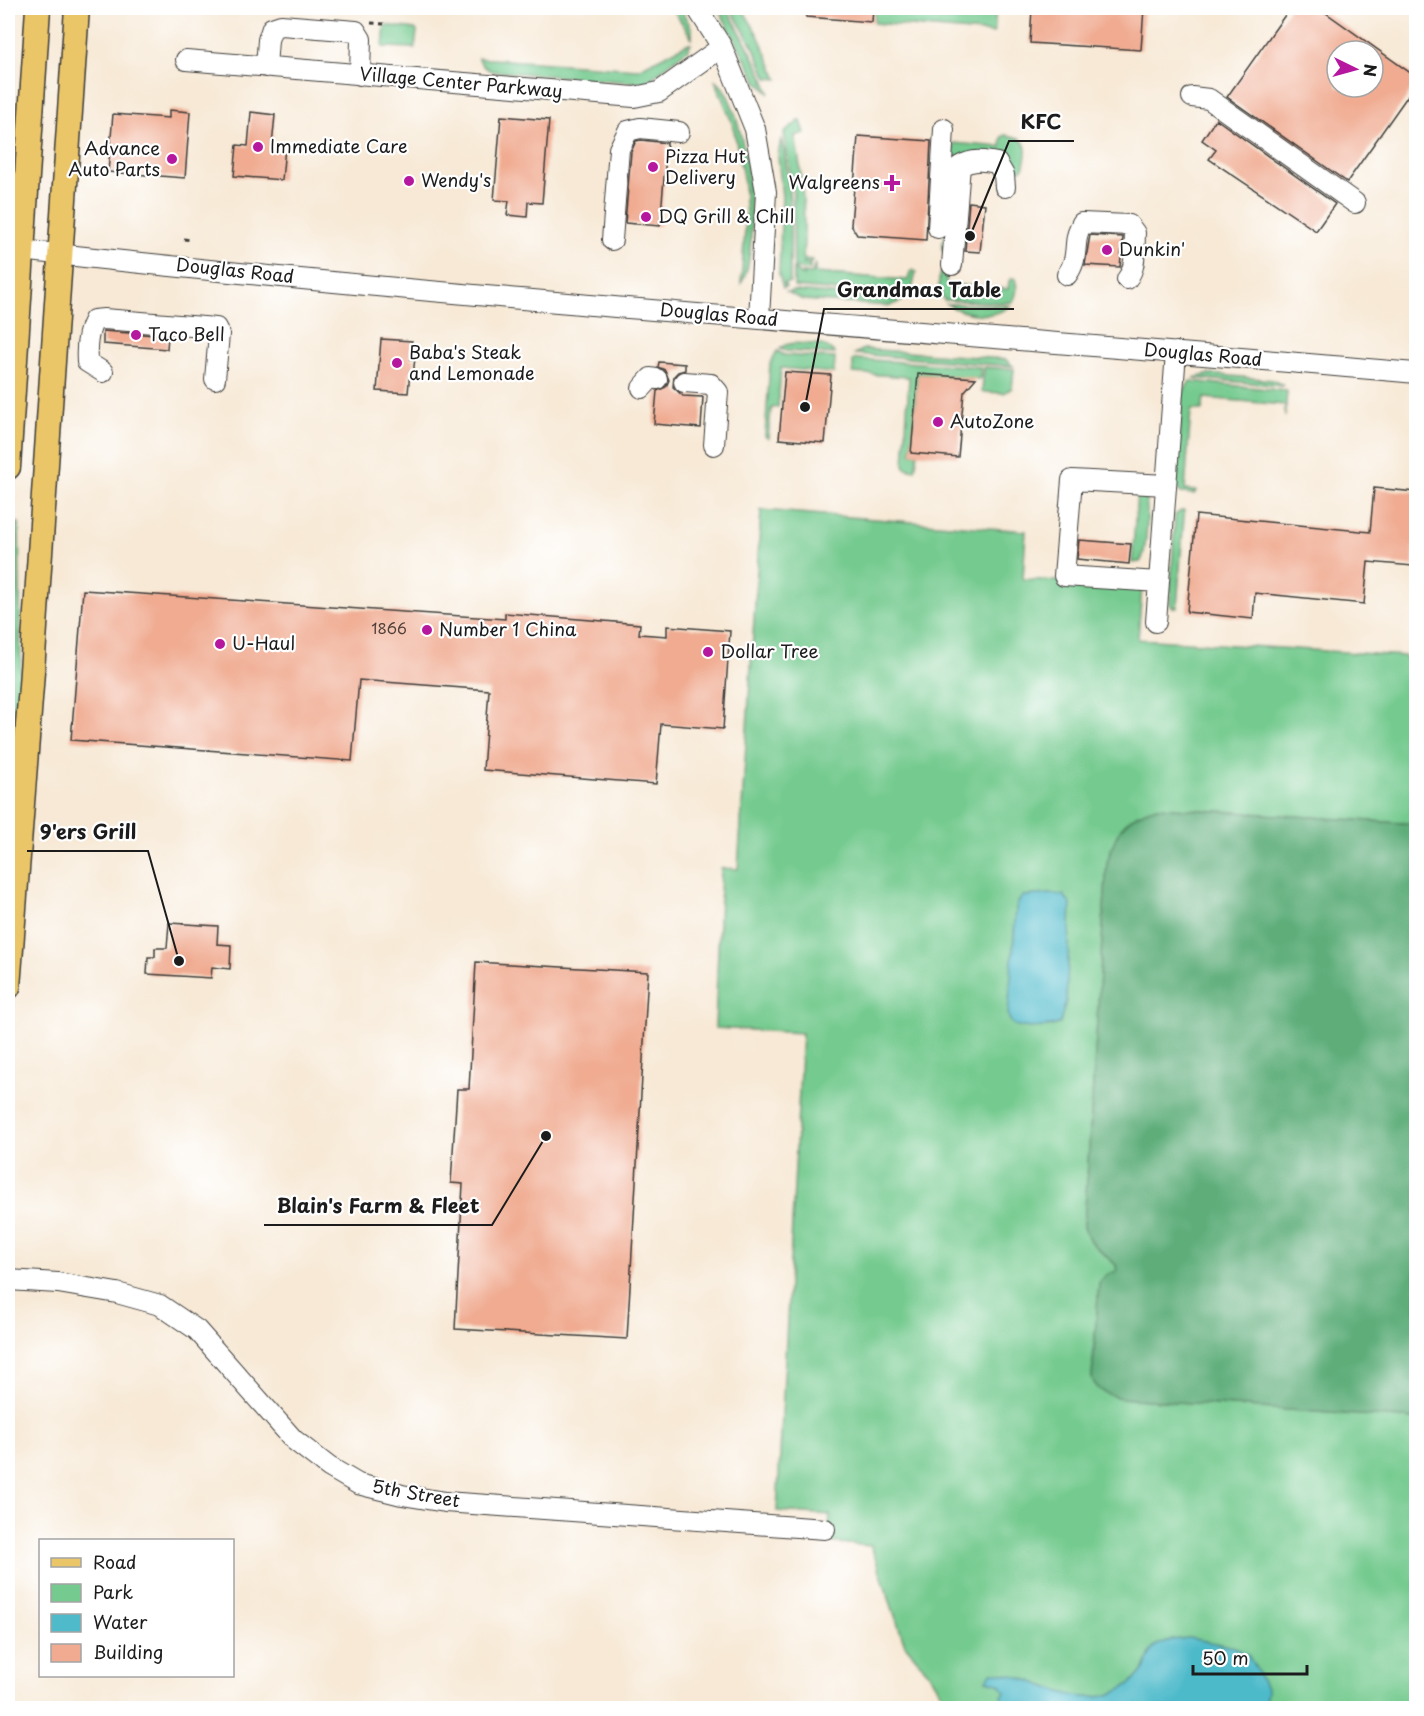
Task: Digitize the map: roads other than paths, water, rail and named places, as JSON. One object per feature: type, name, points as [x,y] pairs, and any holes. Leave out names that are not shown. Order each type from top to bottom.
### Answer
[{"type":"main road","points":[[8,467],[12,248],[38,8]]},
{"type":"main road","points":[[8,987],[30,709],[77,8]]},
{"type":"street","points":[[697,8],[722,47],[755,129],[766,192],[759,318]]},
{"type":"street","points":[[266,67],[268,40],[272,27],[281,25],[356,32],[361,39],[360,75]]},
{"type":"street","name":"Village Center Parkway","points":[[186,60],[634,97],[659,92],[722,47]]},
{"type":"street","points":[[1192,97],[1209,99],[1355,203]]},
{"type":"street","points":[[612,240],[619,149],[628,131],[640,128],[679,132]]},
{"type":"street","points":[[938,228],[944,129]]},
{"type":"street","points":[[952,265],[960,166],[969,161],[983,160],[997,163],[1004,175],[1005,187]]},
{"type":"street","points":[[1067,275],[1075,264],[1077,231],[1082,223],[1129,225],[1135,233],[1133,265],[1127,279]]},
{"type":"street","name":"Douglas Road","points":[[12,248],[582,304],[1416,373]]},
{"type":"street","points":[[103,372],[87,362],[86,350],[89,328],[94,320],[104,319],[216,328],[219,334],[215,379]]},
{"type":"street","points":[[1156,622],[1176,352]]},
{"type":"street","points":[[684,382],[711,384],[718,392],[714,445]]},
{"type":"street","points":[[1159,582],[1064,576],[1072,480],[1166,485]]},
{"type":"street","name":"5th Street","points":[[8,1280],[58,1283],[97,1289],[160,1305],[197,1330],[294,1440],[329,1467],[358,1484],[402,1495],[445,1502],[825,1529]]},
{"type":"water","points":[[1064,895],[1071,905],[1066,1001],[1060,1023],[1036,1028],[1017,1026],[1011,1022],[1008,1015],[1016,908],[1023,896]]},
{"type":"water","points":[[1189,1638],[1235,1647],[1248,1655],[1267,1691],[1264,1708],[1022,1708],[1018,1703],[1003,1702],[1002,1696],[1005,1692],[1000,1684],[987,1680],[991,1672],[1007,1674],[1068,1694],[1100,1697],[1116,1692],[1135,1679],[1144,1669],[1150,1653],[1157,1645]]},
{"type":"place","name":"Immediate Care","points":[[258,147]]},
{"type":"place","name":"Advance Auto Parts","points":[[172,159]]},
{"type":"place","name":"Pizza Hut Delivery","points":[[653,167]]},
{"type":"place","name":"Wendy's","points":[[409,181]]},
{"type":"place","name":"Walgreens","points":[[892,183]]},
{"type":"place","name":"DQ Grill & Chill","points":[[646,217]]},
{"type":"place","name":"KFC","points":[[970,236]]},
{"type":"place","name":"Dunkin'","points":[[1107,250]]},
{"type":"place","name":"Taco Bell","points":[[136,335]]},
{"type":"place","name":"Baba's Steak and Lemonade","points":[[397,363]]},
{"type":"place","name":"Grandmas Table","points":[[805,407]]},
{"type":"place","name":"AutoZone","points":[[938,422]]},
{"type":"place","name":"Number 1 China","points":[[427,630]]},
{"type":"place","name":"U-Haul","points":[[220,644]]},
{"type":"place","name":"Dollar Tree","points":[[708,652]]},
{"type":"place","name":"9'ers Grill","points":[[179,961]]},
{"type":"place","name":"Blain's Farm & Fleet","points":[[546,1136]]}]
